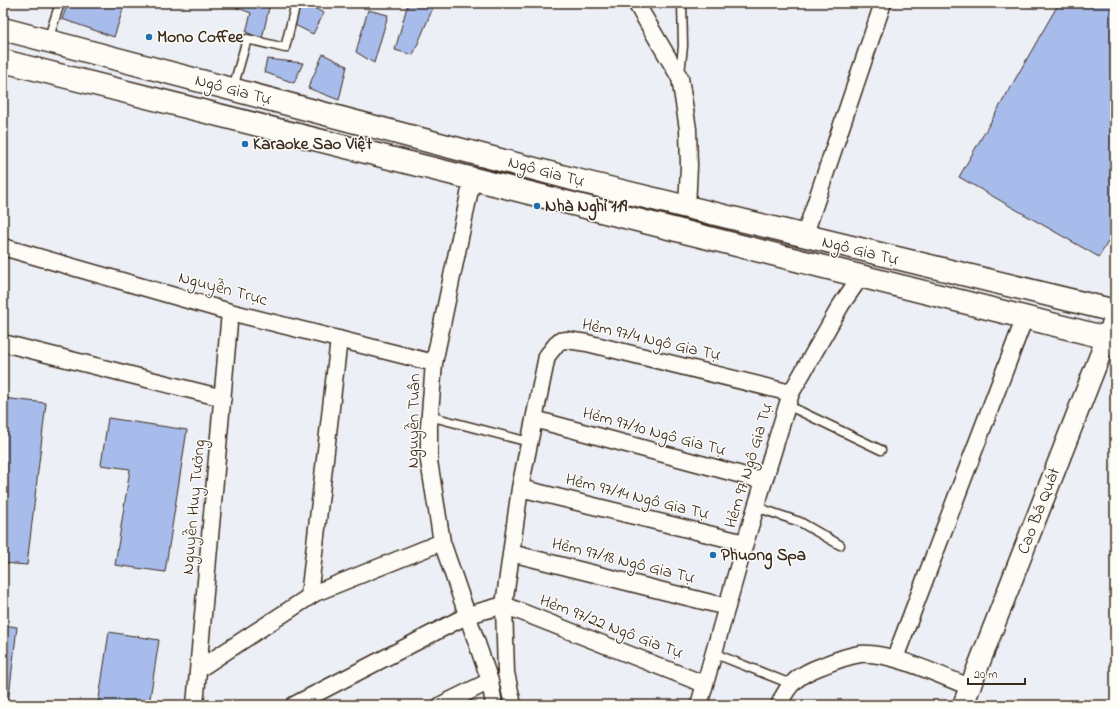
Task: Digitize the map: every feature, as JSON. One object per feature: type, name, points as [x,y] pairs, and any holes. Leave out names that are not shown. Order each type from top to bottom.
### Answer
[{"type":"main road","name":"Ngô Gia Tự","points":[[3,29],[477,154],[804,237],[1115,311]]},
{"type":"main road","points":[[39,70],[48,41]]},
{"type":"main road","name":"Ngô Gia Tự","points":[[3,61],[472,180],[1111,339]]},
{"type":"main road","points":[[225,118],[232,90]]},
{"type":"main road","points":[[472,180],[477,154]]},
{"type":"main road","points":[[680,231],[687,207]]},
{"type":"main road","points":[[861,276],[877,255]]},
{"type":"street","points":[[636,3],[680,78],[688,129],[689,166],[687,207]]},
{"type":"street","points":[[804,237],[883,3]]},
{"type":"street","name":"Nguyễn Tuân","points":[[472,180],[434,363],[429,416],[429,461],[442,542],[490,681],[494,705]]},
{"type":"street","name":"Nguyễn Trực","points":[[3,247],[230,312],[434,363]]},
{"type":"street","name":"Hẻm 97 Ngô Gia Tự","points":[[699,705],[745,543],[789,399],[841,305],[861,276]]},
{"type":"street","name":"Nguyễn Huy Tưởng","points":[[195,705],[230,312]]},
{"type":"street","points":[[895,658],[1024,317]]},
{"type":"street","name":"Cao Bá Quát","points":[[967,696],[1111,339],[1115,317]]},
{"type":"street","points":[[309,596],[339,339]]},
{"type":"street","name":"Hẻm 97/4 Ngô Gia Tự","points":[[513,705],[506,672],[504,605],[520,488],[529,442],[547,356],[559,341],[567,340],[587,343],[789,399]]},
{"type":"street","points":[[3,343],[223,398]]},
{"type":"street","name":"Hẻm 97/10 Ngô Gia Tự","points":[[534,419],[764,481]]},
{"type":"street","name":"Hẻm 97/14 Ngô Gia Tự","points":[[520,488],[745,543]]},
{"type":"street","points":[[199,669],[309,596],[442,542]]},
{"type":"street","name":"Hẻm 97/18 Ngô Gia Tự","points":[[511,553],[727,607]]},
{"type":"street","points":[[294,705],[468,615],[504,605]]},
{"type":"street","name":"Hẻm 97/22 Ngô Gia Tự","points":[[504,605],[704,684]]},
{"type":"street","points":[[779,705],[795,679],[814,669],[842,658],[861,654],[895,658],[967,696]]},
{"type":"street","points":[[441,705],[490,681]]},
{"type":"lane","points":[[48,41],[60,3]]},
{"type":"lane","points":[[232,90],[247,39],[285,48],[296,3]]},
{"type":"lane","points":[[680,78],[683,46],[682,3]]},
{"type":"lane","points":[[789,399],[880,450]]},
{"type":"lane","points":[[429,416],[529,442]]},
{"type":"lane","points":[[756,507],[800,522],[840,545]]},
{"type":"lane","points":[[713,653],[791,684]]},
{"type":"building","points":[[68,3],[125,3],[114,37],[62,19]]},
{"type":"building","points":[[225,3],[270,3],[262,39],[246,32],[251,13]]},
{"type":"building","points":[[296,3],[304,3],[324,13],[313,34],[291,23]]},
{"type":"building","points":[[351,3],[361,3],[360,6]]},
{"type":"building","points":[[408,3],[435,3],[413,55],[395,50]]},
{"type":"building","points":[[1059,3],[1115,3],[1115,230],[1099,257],[959,177]]},
{"type":"building","points":[[368,10],[388,15],[374,63],[356,52]]},
{"type":"building","points":[[323,54],[347,66],[339,100],[308,88]]},
{"type":"building","points":[[267,59],[303,63],[294,83],[264,72]]},
{"type":"building","points":[[3,398],[46,403],[27,565],[3,563]]},
{"type":"building","points":[[108,418],[187,430],[165,572],[115,565],[130,469],[101,465]]},
{"type":"building","points":[[3,625],[17,627],[8,705],[3,705]]},
{"type":"building","points":[[109,632],[159,640],[149,705],[98,705]]},
{"type":"place","name":"Mono Coffee","points":[[149,37]]},
{"type":"place","name":"Karaoke Sao Việt","points":[[245,144]]},
{"type":"place","name":"Nhà Nghỉ 119","points":[[537,206]]},
{"type":"place","name":"Phuong Spa","points":[[713,555]]}]
